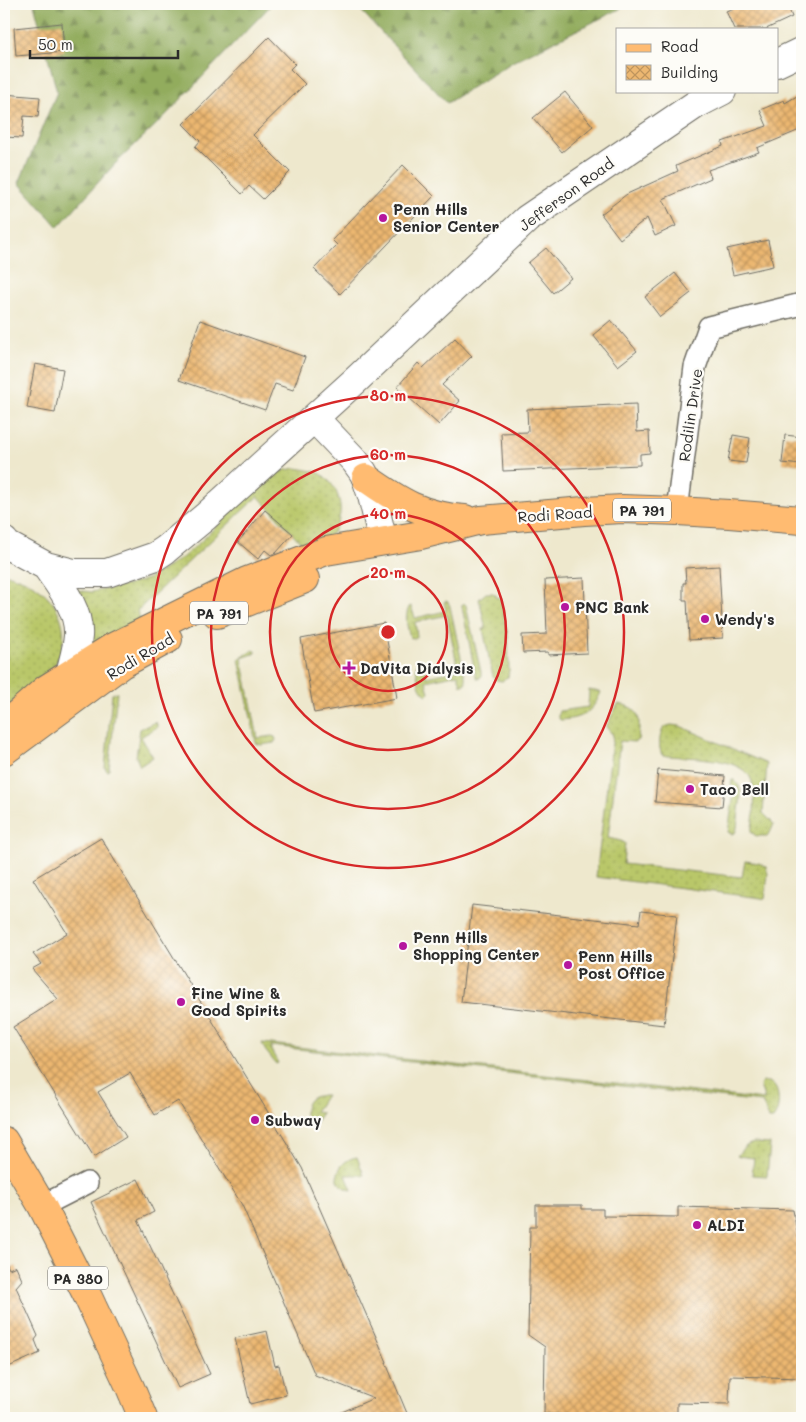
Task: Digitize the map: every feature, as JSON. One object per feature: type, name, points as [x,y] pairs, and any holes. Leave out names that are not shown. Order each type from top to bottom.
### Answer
[{"type":"main road","points":[[366,478],[386,492],[421,511],[440,516],[481,520]]},
{"type":"main road","name":"Rodi Road","points":[[4,726],[46,689],[113,647],[247,581],[326,551],[421,535],[481,520],[623,509],[729,514],[802,520]]},
{"type":"main road","name":"Rodi Road","points":[[4,750],[122,664],[164,640],[224,611],[318,573],[377,543]]},
{"type":"main road","name":"PA 380","points":[[4,1141],[42,1206],[88,1297],[143,1418]]},
{"type":"street","points":[[778,62],[802,50]]},
{"type":"street","name":"Jefferson Road","points":[[46,566],[74,573],[107,574],[156,556],[165,550],[308,423],[527,219],[696,104],[720,92]]},
{"type":"street","name":"Rodilin Drive","points":[[677,511],[695,367],[708,328],[802,304]]},
{"type":"street","points":[[308,423],[355,461],[366,478],[377,543]]},
{"type":"street","points":[[308,423],[320,450],[340,470],[349,485],[355,509],[377,543]]},
{"type":"street","points":[[4,541],[46,566],[65,593],[75,612],[79,633],[70,674]]},
{"type":"street","points":[[42,1206],[87,1183]]},
{"type":"green space","points":[[34,4],[272,4],[165,116],[114,165],[58,227],[19,183],[57,92]]},
{"type":"green space","points":[[355,4],[630,4],[514,61],[447,103]]},
{"type":"green space","points":[[296,468],[319,473],[334,487],[339,500],[340,513],[333,533],[305,547],[258,496],[137,611],[141,620],[93,648],[87,645],[76,590],[91,592],[148,579],[182,558],[261,482],[281,471]]},
{"type":"green space","points":[[4,573],[37,587],[47,596],[60,616],[63,627],[63,639],[57,662],[49,673],[4,709],[4,669],[8,637],[4,620]]},
{"type":"green space","points":[[486,593],[493,593],[497,598],[500,597],[508,636],[509,670],[508,677],[502,681],[496,680],[493,677],[483,629],[486,629],[479,599]]},
{"type":"green space","points":[[446,601],[450,606],[466,681],[464,685],[461,685],[458,674],[426,681],[429,693],[427,695],[421,690],[417,664],[424,662],[426,677],[458,670],[447,615],[415,622],[417,636],[415,639],[410,637],[406,622],[407,615],[411,606],[415,618],[446,611],[444,602]]},
{"type":"green space","points":[[464,603],[481,672],[481,677],[478,679],[476,677],[462,607]]},
{"type":"green space","points":[[253,650],[256,653],[242,658],[258,738],[272,736],[276,740],[274,743],[261,745],[256,743],[239,659]]},
{"type":"green space","points":[[589,690],[601,692],[594,705],[581,716],[560,720],[558,716],[559,711],[588,707]]},
{"type":"green space","points":[[117,692],[109,770],[107,771],[105,768],[112,694]]},
{"type":"green space","points":[[618,704],[632,708],[639,721],[638,740],[634,742],[620,741],[608,838],[625,843],[623,864],[742,877],[745,861],[759,863],[766,867],[768,874],[765,899],[596,877],[613,735],[606,727]]},
{"type":"green space","points":[[155,722],[157,727],[141,737],[153,757],[140,766],[136,757],[140,729]]},
{"type":"green space","points":[[671,725],[680,726],[767,764],[763,813],[774,824],[767,836],[756,836],[751,832],[754,811],[753,786],[748,774],[741,768],[711,759],[662,755],[660,745],[661,734],[664,727]]},
{"type":"green space","points":[[732,780],[739,786],[741,794],[737,828],[735,833],[731,834],[728,832],[734,792],[731,784]]},
{"type":"green space","points":[[262,1043],[765,1100],[760,1086],[762,1082],[768,1082],[776,1089],[778,1108],[773,1119],[769,1119],[762,1102],[271,1046],[271,1050],[278,1063],[276,1064]]},
{"type":"green space","points":[[326,1095],[315,1112],[322,1113],[313,1126],[306,1118],[305,1107],[311,1099]]},
{"type":"green space","points":[[754,1143],[770,1144],[767,1176],[752,1175],[754,1158],[737,1156],[744,1148]]},
{"type":"green space","points":[[357,1157],[364,1175],[346,1175],[352,1190],[340,1184],[338,1174],[344,1163]]},
{"type":"building","points":[[743,4],[787,4],[792,17],[768,28],[734,28],[726,11]]},
{"type":"building","points":[[62,23],[64,52],[16,56],[14,28]]},
{"type":"building","points":[[269,37],[295,64],[290,69],[305,84],[253,135],[290,172],[263,199],[249,186],[242,194],[195,147],[200,141],[183,124]]},
{"type":"building","points":[[565,92],[593,126],[562,152],[533,118]]},
{"type":"building","points":[[802,93],[802,129],[757,148],[759,152],[708,170],[711,178],[663,199],[676,226],[655,236],[647,218],[620,239],[601,214],[627,194],[678,171],[676,166],[723,146],[722,142],[767,126],[760,110],[784,100],[785,103]]},
{"type":"building","points":[[4,94],[40,97],[38,117],[24,116],[22,138],[4,137]]},
{"type":"building","name":"Penn Hills Senior Center","points":[[403,165],[434,196],[340,294],[314,269],[337,245],[332,240]]},
{"type":"building","points":[[768,240],[773,266],[733,275],[727,249]]},
{"type":"building","points":[[546,248],[571,278],[553,293],[528,263]]},
{"type":"building","points":[[675,273],[691,293],[660,317],[645,297]]},
{"type":"building","points":[[200,320],[305,357],[293,390],[275,384],[265,410],[179,380]]},
{"type":"building","points":[[611,320],[637,351],[618,366],[593,335]]},
{"type":"building","points":[[455,338],[472,356],[442,385],[460,401],[439,425],[397,387],[418,363],[423,368]]},
{"type":"building","points":[[35,364],[63,369],[55,413],[27,408]]},
{"type":"building","points":[[636,404],[637,432],[649,431],[650,453],[640,454],[640,465],[503,471],[501,433],[528,432],[527,409]]},
{"type":"building","points":[[733,435],[750,438],[746,463],[728,461]]},
{"type":"building","points":[[785,435],[802,437],[802,465],[782,463]]},
{"type":"building","points":[[265,510],[293,534],[276,553],[271,555],[265,550],[258,559],[238,542]]},
{"type":"building","name":"Wendy's","points":[[719,566],[723,638],[689,640],[687,600],[683,600],[683,583],[686,583],[685,568]]},
{"type":"building","name":"PNC Bank","points":[[584,578],[587,653],[548,655],[548,652],[523,653],[522,635],[547,634],[545,580]]},
{"type":"building","name":"DaVita Dialysis","points":[[384,623],[397,698],[314,713],[301,639]]},
{"type":"building","name":"Taco Bell","points":[[658,770],[725,776],[722,807],[655,802]]},
{"type":"building","points":[[101,838],[302,1168],[387,1362],[409,1418],[328,1418],[374,1398],[315,1375],[242,1205],[178,1101],[155,1115],[130,1073],[98,1092],[126,1137],[94,1157],[13,1027],[58,999],[32,969],[41,964],[33,954],[67,933],[33,879]]},
{"type":"building","name":"Penn Hills Post Office","points":[[472,905],[639,924],[641,911],[677,915],[664,1025],[461,1002]]},
{"type":"building","points":[[138,1179],[154,1212],[138,1220],[210,1374],[178,1388],[91,1202]]},
{"type":"building","points":[[536,1205],[582,1205],[582,1209],[603,1209],[603,1216],[678,1217],[678,1207],[793,1210],[802,1257],[802,1378],[730,1376],[729,1404],[677,1403],[677,1416],[544,1414],[545,1347],[528,1335],[530,1227],[536,1227]]},
{"type":"building","points":[[4,1258],[9,1269],[16,1266],[22,1280],[16,1287],[38,1336],[35,1340],[40,1353],[4,1369]]},
{"type":"building","points":[[267,1331],[275,1366],[279,1365],[286,1395],[250,1404],[235,1338]]},
{"type":"place","name":"Penn Hills Senior Center","points":[[383,218]]},
{"type":"place","name":"PNC Bank","points":[[565,607]]},
{"type":"place","name":"Wendy's","points":[[705,619]]},
{"type":"place","name":"DaVita Dialysis","points":[[349,668]]},
{"type":"place","name":"Taco Bell","points":[[690,789]]},
{"type":"place","name":"Penn Hills Shopping Center","points":[[403,946]]},
{"type":"place","name":"Penn Hills Post Office","points":[[568,965]]},
{"type":"place","name":"Fine Wine & Good Spirits","points":[[181,1002]]},
{"type":"place","name":"Subway","points":[[255,1120]]},
{"type":"place","name":"ALDI","points":[[697,1225]]}]
